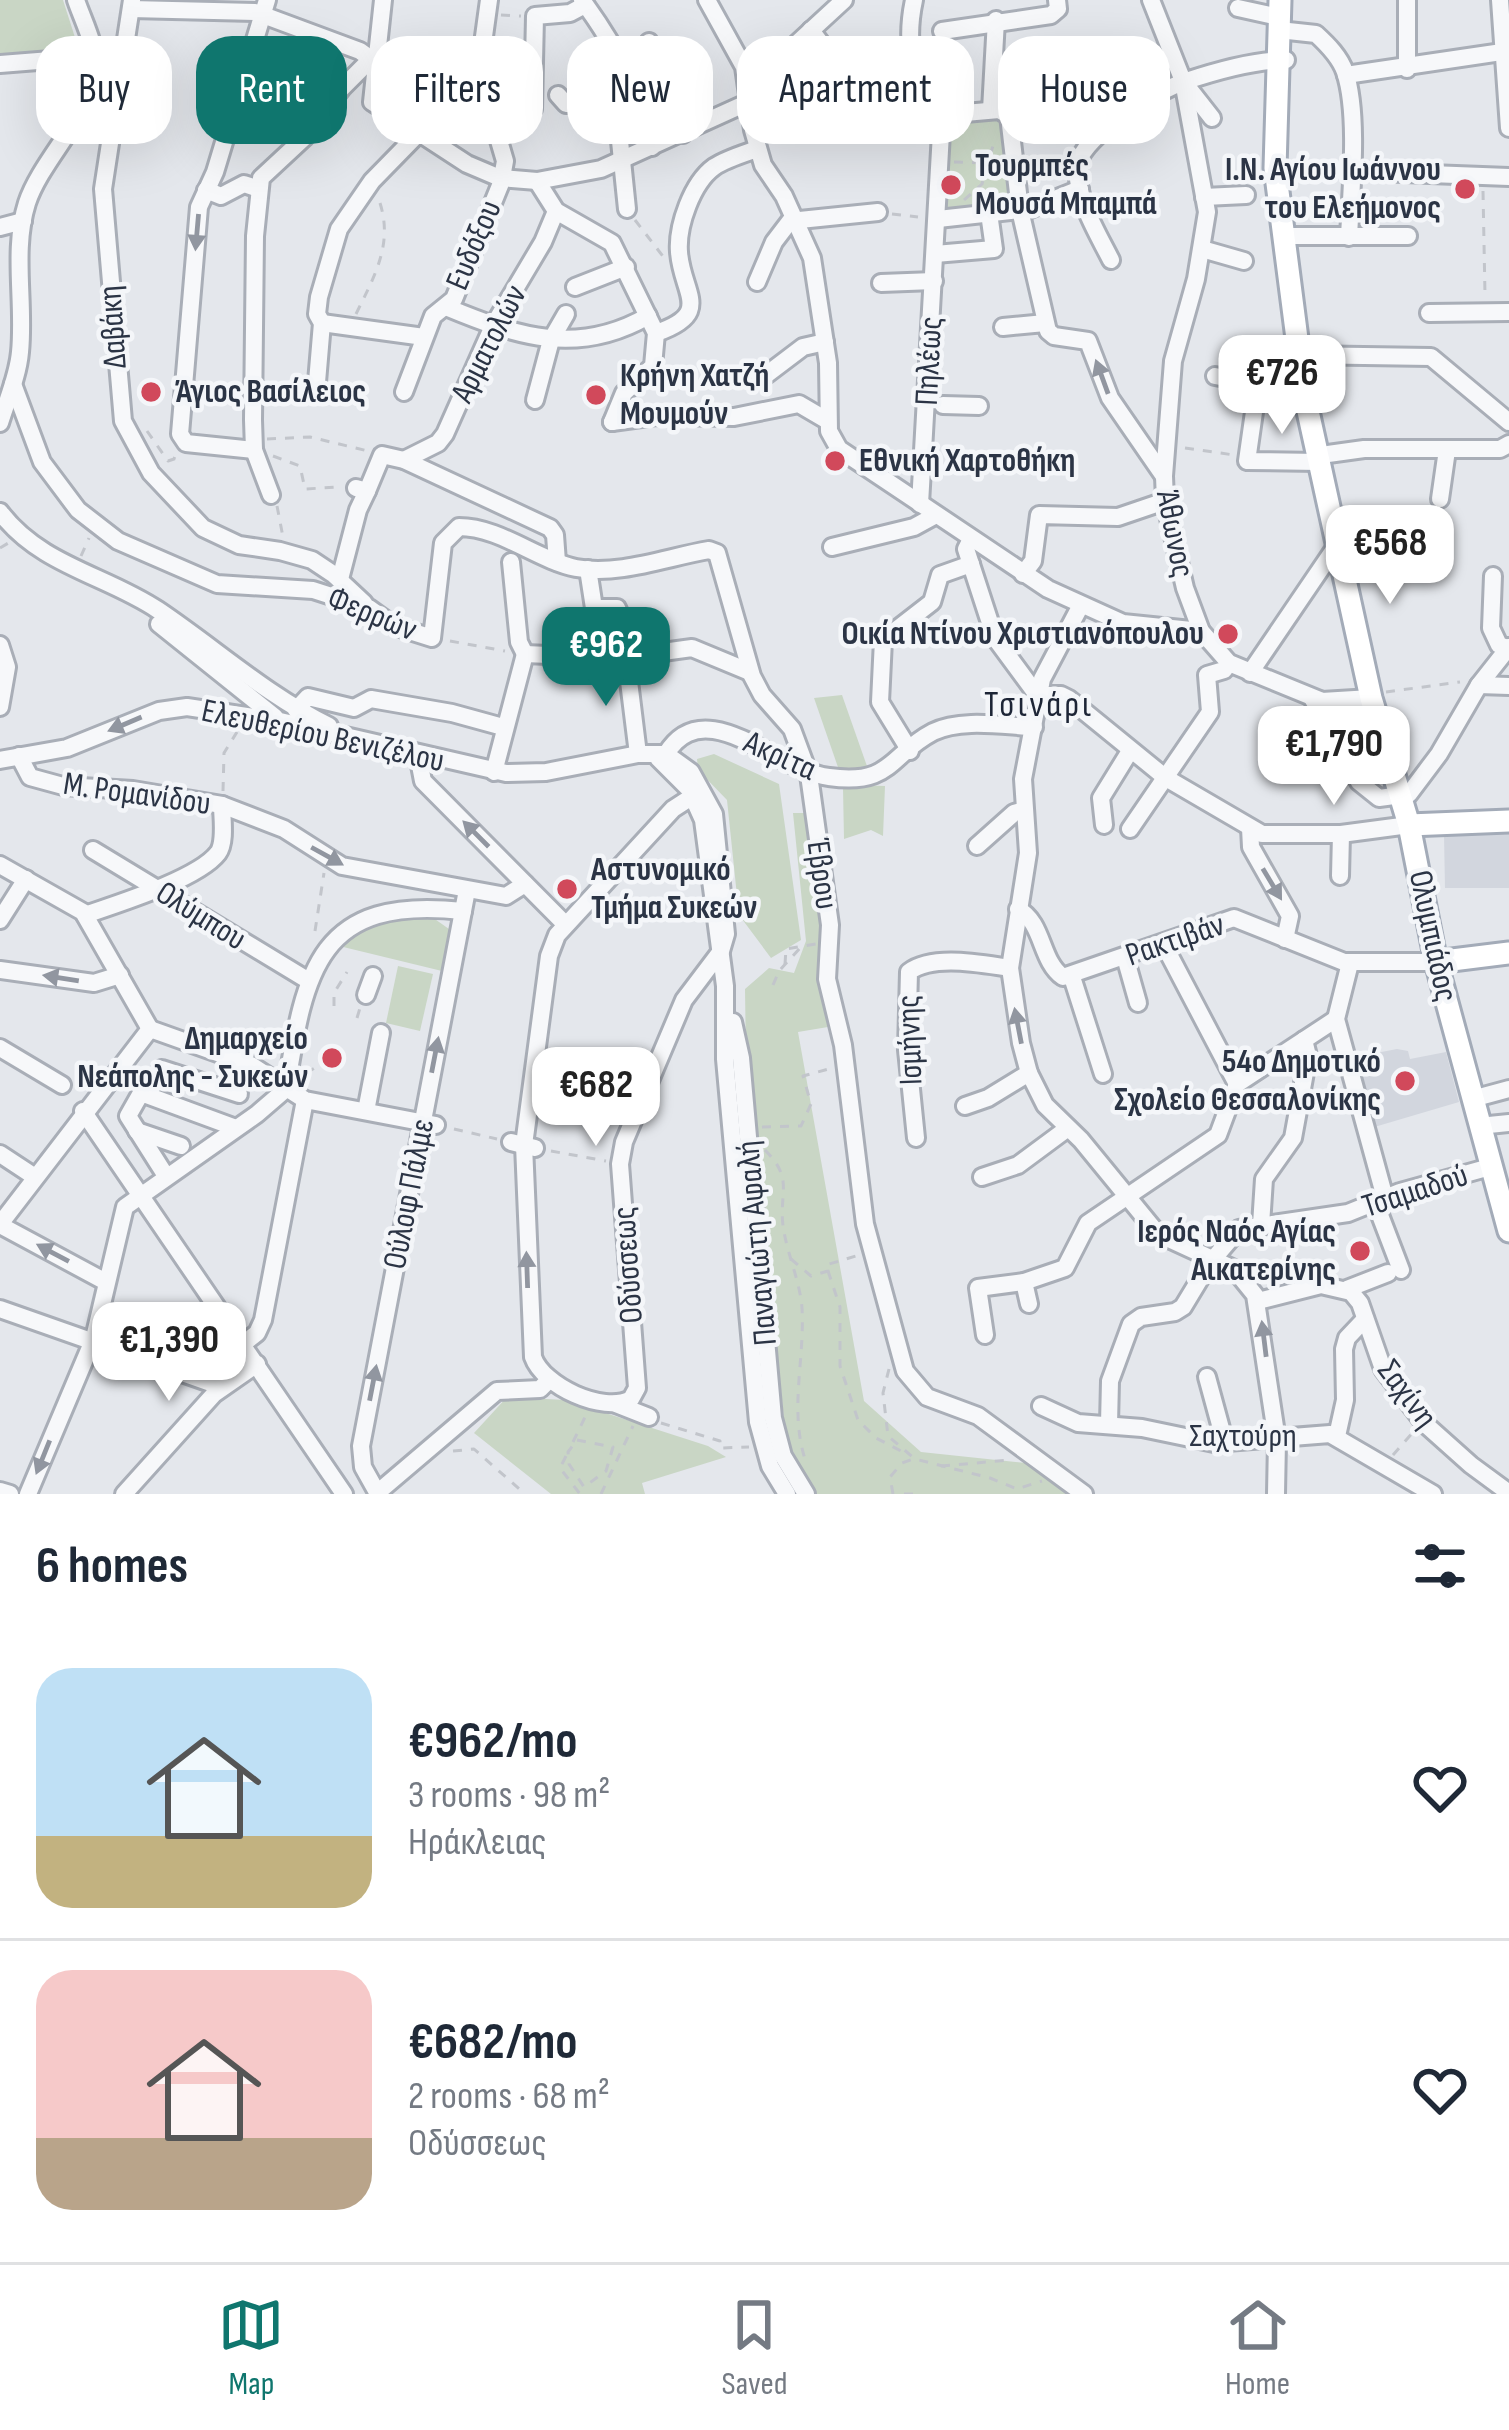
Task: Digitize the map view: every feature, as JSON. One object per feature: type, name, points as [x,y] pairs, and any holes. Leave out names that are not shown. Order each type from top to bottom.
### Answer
[{"type":"main road","name":"Ολυμπιάδος","points":[[1283,15],[1287,236],[1304,393],[1324,458],[1337,545],[1375,695],[1414,825],[1441,962],[1509,1195]]},
{"type":"main road","name":"Ολυμπιάδος","points":[[1302,354],[1375,695]]},
{"type":"main road","points":[[1414,825],[1509,821]]},
{"type":"main road","name":"Ρακτιβάν","points":[[1441,962],[1509,953]]},
{"type":"main road","name":"Ολυμπιάδος","points":[[1492,1124],[1490,1167],[1509,1231]]},
{"type":"street","points":[[76,0],[88,36]]},
{"type":"street","points":[[370,0],[382,9]]},
{"type":"street","points":[[707,0],[737,59]]},
{"type":"street","points":[[803,36],[844,0]]},
{"type":"street","points":[[909,36],[914,0]]},
{"type":"street","points":[[942,31],[1054,14],[1058,0]]},
{"type":"street","points":[[1407,0],[1407,69]]},
{"type":"street","points":[[1500,0],[1509,128]]},
{"type":"street","points":[[599,21],[609,1]]},
{"type":"street","points":[[535,36],[535,16],[570,13],[584,2],[631,78],[652,148]]},
{"type":"street","points":[[1146,2],[1183,82],[1212,118]]},
{"type":"street","points":[[132,4],[266,7],[371,59]]},
{"type":"street","name":"Δαβάκη","points":[[128,36],[132,4]]},
{"type":"street","points":[[254,443],[186,443],[180,437],[199,210],[266,7]]},
{"type":"street","points":[[1238,8],[1283,15],[1316,34],[1338,58],[1346,75],[1352,171],[1349,237]]},
{"type":"street","points":[[996,20],[997,110]]},
{"type":"street","points":[[811,30],[816,36]]},
{"type":"street","points":[[1346,75],[1505,51]]},
{"type":"street","points":[[1111,260],[1080,189],[1078,166],[1086,144],[1183,82],[1282,60]]},
{"type":"street","points":[[0,64],[36,61]]},
{"type":"street","points":[[272,495],[254,443],[259,189],[265,171],[296,146],[352,78],[371,65]]},
{"type":"street","name":"Άθωνος","points":[[1183,82],[1204,197],[1202,249],[1173,361],[1164,476],[1165,501],[1185,588],[1201,631]]},
{"type":"street","points":[[558,95],[566,104],[598,104],[616,112],[627,209]]},
{"type":"street","points":[[974,116],[997,110]]},
{"type":"street","points":[[997,110],[1010,120],[1020,210],[1046,322],[1054,336],[1088,341],[1110,398],[1164,476]]},
{"type":"street","points":[[0,423],[21,345],[23,221],[35,184],[58,144]]},
{"type":"street","name":"Δαβάκη","points":[[110,144],[103,189],[123,422],[151,473],[198,524],[239,545],[280,550],[319,564],[369,608]]},
{"type":"street","points":[[316,382],[322,323],[317,314],[319,297],[332,246],[372,181],[409,144]]},
{"type":"street","points":[[438,144],[467,164],[500,178],[537,181],[601,169],[661,144]]},
{"type":"street","name":"Ευδόξου","points":[[404,392],[435,313],[454,298],[501,184],[505,161],[500,144]]},
{"type":"street","points":[[756,144],[796,219],[813,264],[825,342],[830,435],[843,454],[928,509],[970,552],[1081,605],[1143,628],[1201,631],[1229,663],[1312,698],[1331,703],[1375,695]]},
{"type":"street","name":"Πηλέως","points":[[928,509],[941,144]]},
{"type":"street","points":[[446,308],[520,336],[551,340],[652,325],[677,326],[694,300],[679,252],[682,221],[698,185],[714,167],[757,148]]},
{"type":"street","points":[[1352,171],[1509,177]]},
{"type":"street","points":[[537,181],[556,211],[612,243],[652,325],[652,366],[624,393],[612,422],[656,416],[734,417],[795,404],[809,407],[828,421]]},
{"type":"street","points":[[206,190],[221,196],[244,184],[259,189]]},
{"type":"street","points":[[937,218],[1020,210],[1080,189]]},
{"type":"street","points":[[1204,197],[1246,195]]},
{"type":"street","name":"Αρματολών","points":[[404,460],[443,437],[493,326],[556,211]]},
{"type":"street","points":[[757,283],[779,232],[796,219],[878,212]]},
{"type":"street","points":[[935,254],[994,249],[989,213]]},
{"type":"street","points":[[0,227],[23,221]]},
{"type":"street","points":[[1287,236],[1408,236]]},
{"type":"street","points":[[1202,249],[1244,261]]},
{"type":"street","points":[[575,287],[626,267]]},
{"type":"street","points":[[881,283],[934,281]]},
{"type":"street","points":[[1429,313],[1509,312]]},
{"type":"street","points":[[535,400],[551,340],[566,314]]},
{"type":"street","points":[[1003,327],[1046,322]]},
{"type":"street","points":[[322,323],[424,337]]},
{"type":"street","points":[[762,378],[803,346],[825,342]]},
{"type":"street","points":[[1302,354],[1431,357],[1509,422]]},
{"type":"street","points":[[1215,376],[1304,393]]},
{"type":"street","name":"Φερρών","points":[[13,384],[42,462],[69,500],[95,525],[141,553],[217,584],[289,586],[369,608],[394,626],[432,638]]},
{"type":"street","points":[[1258,384],[1247,461],[1324,458],[1364,449],[1448,450],[1509,444]]},
{"type":"street","points":[[943,405],[980,406]]},
{"type":"street","points":[[1440,499],[1448,450]]},
{"type":"street","points":[[340,580],[362,489],[382,455],[404,460],[550,528],[556,539],[557,562]]},
{"type":"street","points":[[1023,574],[1034,561],[1039,515],[1118,517],[1165,501]]},
{"type":"street","points":[[832,547],[914,527],[928,509]]},
{"type":"street","points":[[4,526],[46,554],[155,608],[293,717]]},
{"type":"street","name":"Έβρου","points":[[432,638],[442,543],[454,529],[478,529],[557,562],[588,569],[709,550],[717,554],[750,672],[792,729],[808,775],[830,937],[827,980],[845,1064],[865,1224],[909,1379],[927,1397],[978,1416],[1084,1494]]},
{"type":"street","points":[[1250,673],[1337,545]]},
{"type":"street","points":[[910,751],[886,719],[880,702],[883,642],[887,634],[932,602],[944,567],[970,552]]},
{"type":"street","points":[[970,552],[995,638],[1037,695]]},
{"type":"street","points":[[494,772],[525,655],[519,642],[512,562]]},
{"type":"street","points":[[588,569],[592,606],[617,608],[621,617]]},
{"type":"street","points":[[1312,698],[1359,782],[1379,799],[1405,795],[1509,648],[1499,645],[1491,628],[1493,576]]},
{"type":"street","points":[[114,589],[243,715]]},
{"type":"street","points":[[1081,605],[1042,679],[1023,779],[1028,853],[1010,968],[1029,1072],[1045,1105],[1158,1234],[1238,1272],[1258,1301],[1276,1440],[1276,1494]]},
{"type":"street","points":[[151,609],[293,717],[277,714],[148,610],[151,609]]},
{"type":"street","points":[[0,645],[7,667],[0,707]]},
{"type":"street","points":[[525,655],[626,657],[692,648],[750,672]]},
{"type":"street","points":[[626,657],[652,754],[679,776],[693,796],[673,809],[564,923],[549,956],[523,1145],[531,1350],[538,1370],[549,1380],[644,1415]]},
{"type":"street","points":[[1130,829],[1210,712],[1207,675],[1224,670],[1229,663]]},
{"type":"street","points":[[1479,686],[1509,686]]},
{"type":"street","points":[[1037,695],[1069,699],[1166,778],[1270,836],[1414,825]]},
{"type":"street","points":[[293,717],[308,697],[351,708],[371,699],[452,712],[503,727]]},
{"type":"street","name":"Ελευθερίου Βενιζέλου","points":[[0,760],[76,745],[169,709],[293,717],[418,755],[494,772],[546,772],[652,754]]},
{"type":"street","name":"Ακρίτα","points":[[652,754],[684,734],[718,729],[808,775],[843,779],[878,774],[934,731],[1034,728]]},
{"type":"street","points":[[1104,825],[1101,798],[1130,752]]},
{"type":"street","name":"Παναγιώτη Αφαλή","points":[[652,754],[696,777],[714,814],[726,910],[721,951]]},
{"type":"street","points":[[418,755],[423,781],[564,923]]},
{"type":"street","name":"Μ. Ρομανίδου","points":[[20,756],[30,777],[63,786],[133,790],[222,805],[284,829],[342,866],[508,896],[525,884]]},
{"type":"street","name":"Παναγιώτη Αφαλή","points":[[693,796],[703,820],[712,913],[741,1058],[773,1418],[780,1450],[799,1493]]},
{"type":"street","points":[[86,915],[157,889],[218,852],[222,805]]},
{"type":"street","points":[[977,846],[1024,809]]},
{"type":"street","points":[[1250,828],[1251,848],[1290,916],[1285,939]]},
{"type":"street","points":[[1340,876],[1341,833]]},
{"type":"street","name":"Ολύμπου","points":[[93,850],[309,980]]},
{"type":"street","points":[[0,865],[71,902],[86,915],[150,1029],[251,1065],[305,1100],[429,1123]]},
{"type":"street","points":[[0,920],[26,879]]},
{"type":"street","name":"Ούλοφ Πάλμε","points":[[378,1493],[363,1468],[361,1446],[429,1123],[467,890]]},
{"type":"street","points":[[1018,909],[1030,917],[1056,973],[1072,977],[1103,1074]]},
{"type":"street","points":[[28,1494],[92,1343],[122,1213],[139,1193],[286,1089],[309,980],[323,951],[346,931],[378,916],[463,910]]},
{"type":"street","name":"Ρακτιβάν","points":[[1072,977],[1234,918],[1350,963],[1441,962]]},
{"type":"street","points":[[315,931],[323,951]]},
{"type":"street","points":[[1163,944],[1237,1084]]},
{"type":"street","name":"Οδύσσεως","points":[[616,1404],[627,1402],[637,1388],[617,1164],[684,1000],[721,951]]},
{"type":"street","points":[[1125,957],[1138,1003]]},
{"type":"street","points":[[1258,1301],[1318,1286],[1347,1289],[1395,1272],[1336,1019],[1350,963]]},
{"type":"street","name":"Ισμήνης","points":[[916,1138],[907,1050],[909,972],[935,964],[1010,968]]},
{"type":"street","points":[[0,970],[94,983],[120,975]]},
{"type":"street","points":[[365,995],[373,976]]},
{"type":"street","name":"Παναγιώτη Αφαλή","points":[[725,986],[725,1059],[758,1422],[770,1466],[799,1493]]},
{"type":"street","points":[[985,1335],[978,1288],[1024,1282],[1065,1268],[1086,1225],[1220,1133],[1237,1084],[1336,1019]]},
{"type":"street","points":[[106,1282],[0,1224],[85,1104],[150,1029]]},
{"type":"street","points":[[366,1111],[381,1034]]},
{"type":"street","points":[[1261,1225],[1264,1179],[1293,1138],[1309,1056],[1304,1040]]},
{"type":"street","points":[[0,1048],[62,1085]]},
{"type":"street","points":[[166,1176],[128,1113],[155,1072],[162,1069],[239,1094]]},
{"type":"street","points":[[965,1106],[1029,1072]]},
{"type":"street","points":[[1477,1098],[1509,1089]]},
{"type":"street","points":[[141,1093],[236,1128]]},
{"type":"street","points":[[243,1344],[257,1333],[263,1320],[305,1100]]},
{"type":"street","points":[[85,1104],[139,1193],[344,1494]]},
{"type":"street","points":[[982,1177],[1024,1162],[1068,1128]]},
{"type":"street","points":[[136,1130],[181,1146]]},
{"type":"street","points":[[0,1154],[35,1177]]},
{"type":"street","name":"Τσαμαδού","points":[[1109,1424],[1110,1381],[1131,1324],[1141,1316],[1181,1309],[1239,1229],[1339,1215],[1490,1167]]},
{"type":"street","points":[[1024,1282],[1029,1304]]},
{"type":"street","name":"Σαχίνη","points":[[1347,1289],[1358,1299],[1384,1369],[1424,1423],[1509,1492]]},
{"type":"street","points":[[0,1309],[222,1387]]},
{"type":"street","points":[[1337,1436],[1345,1400],[1344,1349],[1365,1319]]},
{"type":"street","points":[[124,1494],[222,1387],[257,1364]]},
{"type":"street","points":[[1207,1377],[1226,1443]]},
{"type":"street","points":[[378,1493],[416,1467],[497,1391],[540,1389],[549,1380]]},
{"type":"street","name":"Σαχτούρη","points":[[1041,1406],[1078,1423],[1226,1443],[1337,1436],[1432,1494]]},
{"type":"street","points":[[0,1491],[10,1494]]},
{"type":"path","points":[[488,7],[535,16]]},
{"type":"path","points":[[909,216],[937,218],[982,184],[997,110]]},
{"type":"path","points":[[957,162],[988,164]]},
{"type":"path","points":[[1482,177],[1485,312]]},
{"type":"path","points":[[350,327],[386,242],[386,220],[372,181]]},
{"type":"path","points":[[627,209],[659,256],[685,275]]},
{"type":"path","points":[[149,433],[166,459]]},
{"type":"path","points":[[254,443],[310,437],[382,455]]},
{"type":"path","points":[[254,443],[300,466],[304,489],[362,489]]},
{"type":"path","points":[[1166,444],[1232,454],[1247,461]]},
{"type":"path","points":[[272,495],[285,532],[280,550]]},
{"type":"path","points":[[79,560],[90,536]]},
{"type":"path","name":"Φερρών","points":[[432,638],[525,655]]},
{"type":"path","points":[[1375,695],[1465,681],[1479,686]]},
{"type":"path","points":[[222,805],[224,753],[243,715]]},
{"type":"path","points":[[315,931],[325,871]]},
{"type":"path","points":[[785,964],[786,949],[830,937]]},
{"type":"path","points":[[773,986],[803,945]]},
{"type":"path","points":[[334,1006],[335,990],[347,972]]},
{"type":"path","points":[[747,1129],[801,1126],[811,1104],[803,1076],[845,1064]]},
{"type":"path","points":[[311,1071],[320,1065]]},
{"type":"path","points":[[429,1123],[617,1164]]},
{"type":"path","points":[[747,1129],[784,1174],[782,1216],[802,1303],[796,1393],[800,1445],[812,1482],[799,1493]]},
{"type":"path","points":[[865,1263],[862,1256],[826,1265],[840,1307],[840,1366],[858,1420],[876,1438],[914,1458],[1017,1490],[1045,1466]]},
{"type":"path","points":[[790,1258],[811,1276],[828,1270]]},
{"type":"path","points":[[902,1360],[887,1372],[885,1423],[889,1436],[914,1458]]},
{"type":"path","points":[[580,1494],[560,1468],[594,1398]]},
{"type":"path","points":[[591,1481],[601,1494],[644,1415],[720,1442],[720,1448],[752,1447]]},
{"type":"path","points":[[1387,1467],[1397,1446],[1424,1423]]},
{"type":"path","points":[[578,1440],[613,1447],[605,1471],[591,1481],[584,1487],[569,1464],[568,1452],[578,1440]]},
{"type":"path","points":[[446,1451],[473,1449],[525,1494]]},
{"type":"path","points":[[892,1494],[890,1477],[902,1462],[914,1458]]},
{"type":"path","points":[[940,1466],[999,1460],[1045,1466]]},
{"type":"path","points":[[904,1494],[914,1494]]},
{"type":"shaded area","points":[[1509,834],[1509,888],[1445,888],[1444,835]]},
{"type":"shaded area","name":"54ο Δημοτικό Σχολείο Θεσσαλονίκης","points":[[1408,1051],[1410,1059],[1446,1052],[1459,1102],[1371,1128],[1350,1058]]},
{"type":"green space","points":[[0,0],[63,0],[75,36],[36,36],[36,53],[0,56]]},
{"type":"green space","points":[[998,118],[998,144],[1009,144],[1009,187],[999,205],[942,211],[947,144],[974,144],[974,119]]},
{"type":"green space","points":[[842,695],[868,769],[840,773],[814,698]]},
{"type":"green space","points":[[714,754],[779,784],[801,940],[771,958],[739,915],[727,800],[698,770],[697,759]]},
{"type":"green space","points":[[885,786],[883,836],[871,830],[844,839],[843,788]]},
{"type":"green space","points":[[793,813],[809,813],[834,1026],[798,1032],[864,1401],[921,1452],[1035,1464],[1076,1494],[815,1494],[786,1438],[746,1058],[745,989],[769,968],[794,973],[806,941]]},
{"type":"green space","points":[[429,915],[449,929],[442,971],[335,945],[380,924]]},
{"type":"green space","points":[[398,966],[433,974],[420,1031],[386,1023]]},
{"type":"green space","points":[[507,1397],[565,1400],[708,1446],[726,1457],[642,1483],[645,1494],[551,1494],[474,1433]]},
{"type":"place","name":"Τουρμπές Μουσά Μπαμπά","points":[[951,185]]},
{"type":"place","name":"Ι.Ν. Αγίου Ιωάννου του Ελεήμονος","points":[[1465,189]]},
{"type":"place","name":"Άγιος Βασίλειος","points":[[151,392]]},
{"type":"place","name":"Κρήνη Χατζή Μουμούν","points":[[596,395]]},
{"type":"place","name":"Εθνική Χαρτοθήκη","points":[[835,461]]},
{"type":"place","name":"Οικία Ντίνου Χριστιανόπουλου","points":[[1228,634]]},
{"type":"place","name":"Αστυνομικό Τμήμα Συκεών","points":[[567,889]]},
{"type":"place","name":"Δημαρχείο Νεάπολης - Συκεών","points":[[332,1058]]},
{"type":"place","name":"54ο Δημοτικό Σχολείο Θεσσαλονίκης","points":[[1405,1081]]},
{"type":"place","name":"Ιερός Ναός Αγίας Αικατερίνης","points":[[1360,1251]]},
{"type":"district","name":"Τσινάρι","points":[[1039,705]]}]
